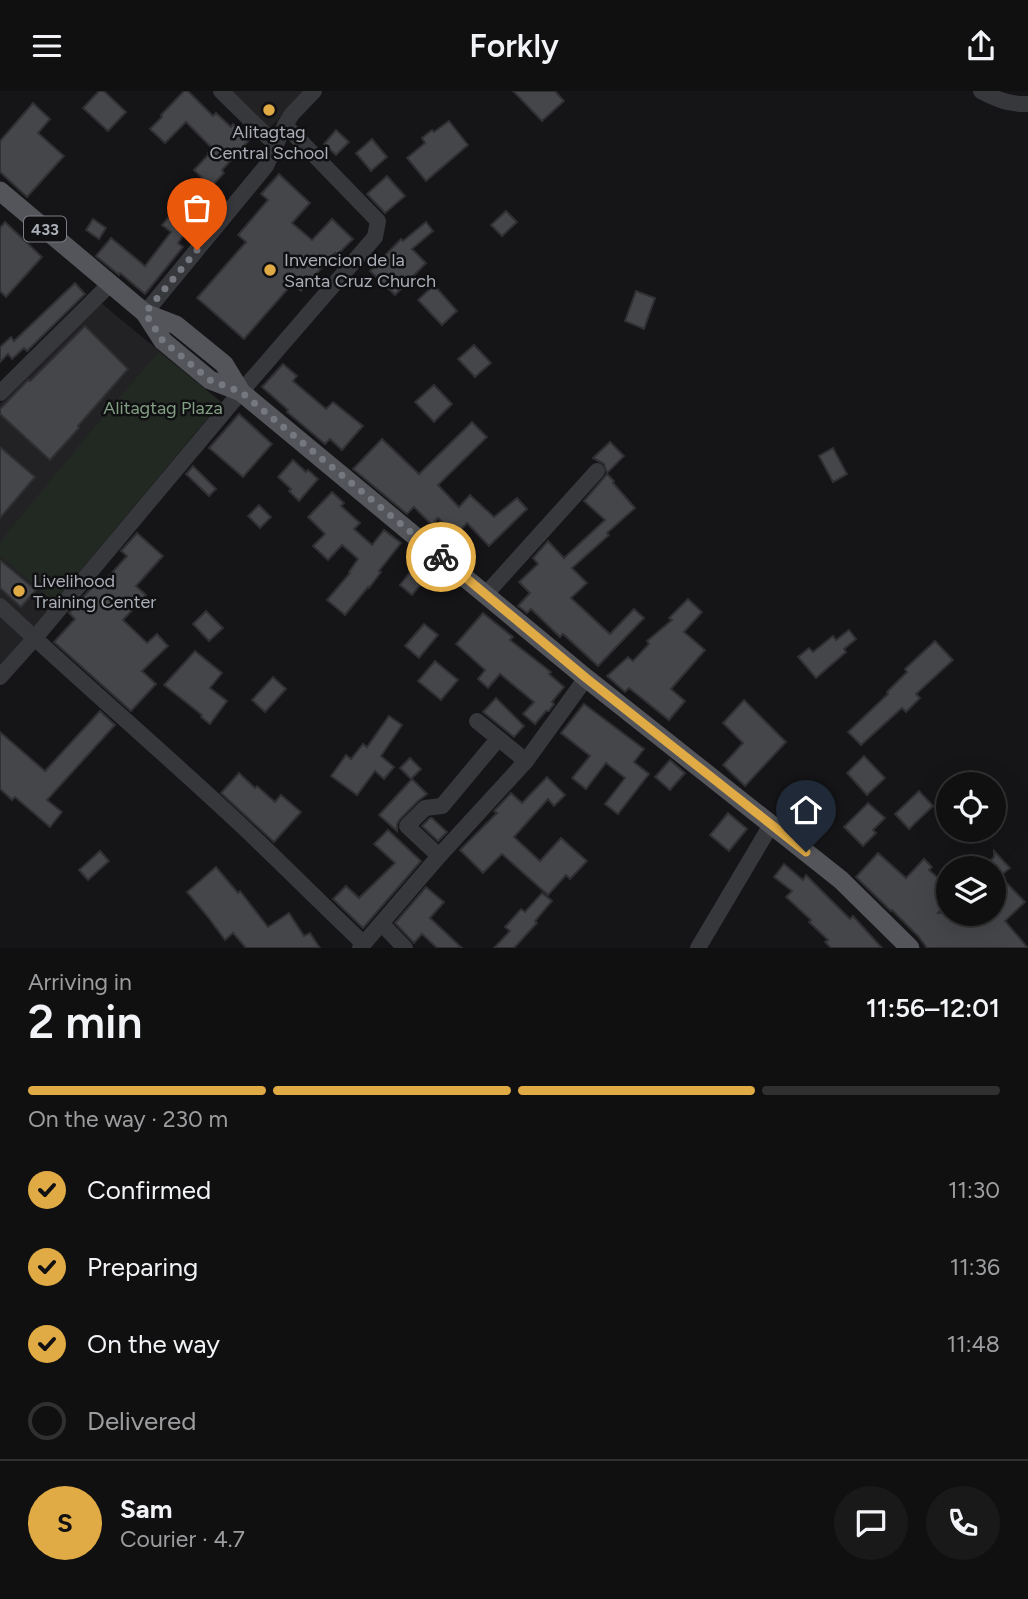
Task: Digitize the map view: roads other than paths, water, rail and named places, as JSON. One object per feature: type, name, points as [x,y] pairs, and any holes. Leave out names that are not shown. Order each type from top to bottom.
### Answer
[{"type":"main road","name":"433","points":[[0,191],[145,313],[176,325],[224,364],[241,392],[586,678],[841,880],[911,948]]},
{"type":"street","points":[[222,91],[276,145]]},
{"type":"street","points":[[145,313],[265,166],[292,114],[314,91]]},
{"type":"street","points":[[981,91],[994,98],[1028,104]]},
{"type":"street","points":[[0,677],[375,237],[378,221],[285,125]]},
{"type":"street","points":[[0,393],[110,284]]},
{"type":"street","points":[[486,594],[597,471]]},
{"type":"street","points":[[0,606],[242,826],[362,946],[526,761],[586,678]]},
{"type":"street","points":[[477,721],[526,761]]},
{"type":"street","points":[[439,856],[407,826],[425,808],[442,806],[498,739]]},
{"type":"street","points":[[698,948],[771,825]]},
{"type":"street","points":[[382,924],[405,948]]},
{"type":"place","name":"Alitagtag Central School","points":[[269,110]]},
{"type":"place","name":"Invencion de la Santa Cruz Church","points":[[270,270]]},
{"type":"place","name":"Livelihood Training Center","points":[[19,591]]},
{"type":"park label","name":"Alitagtag Plaza","points":[[163,408]]}]
